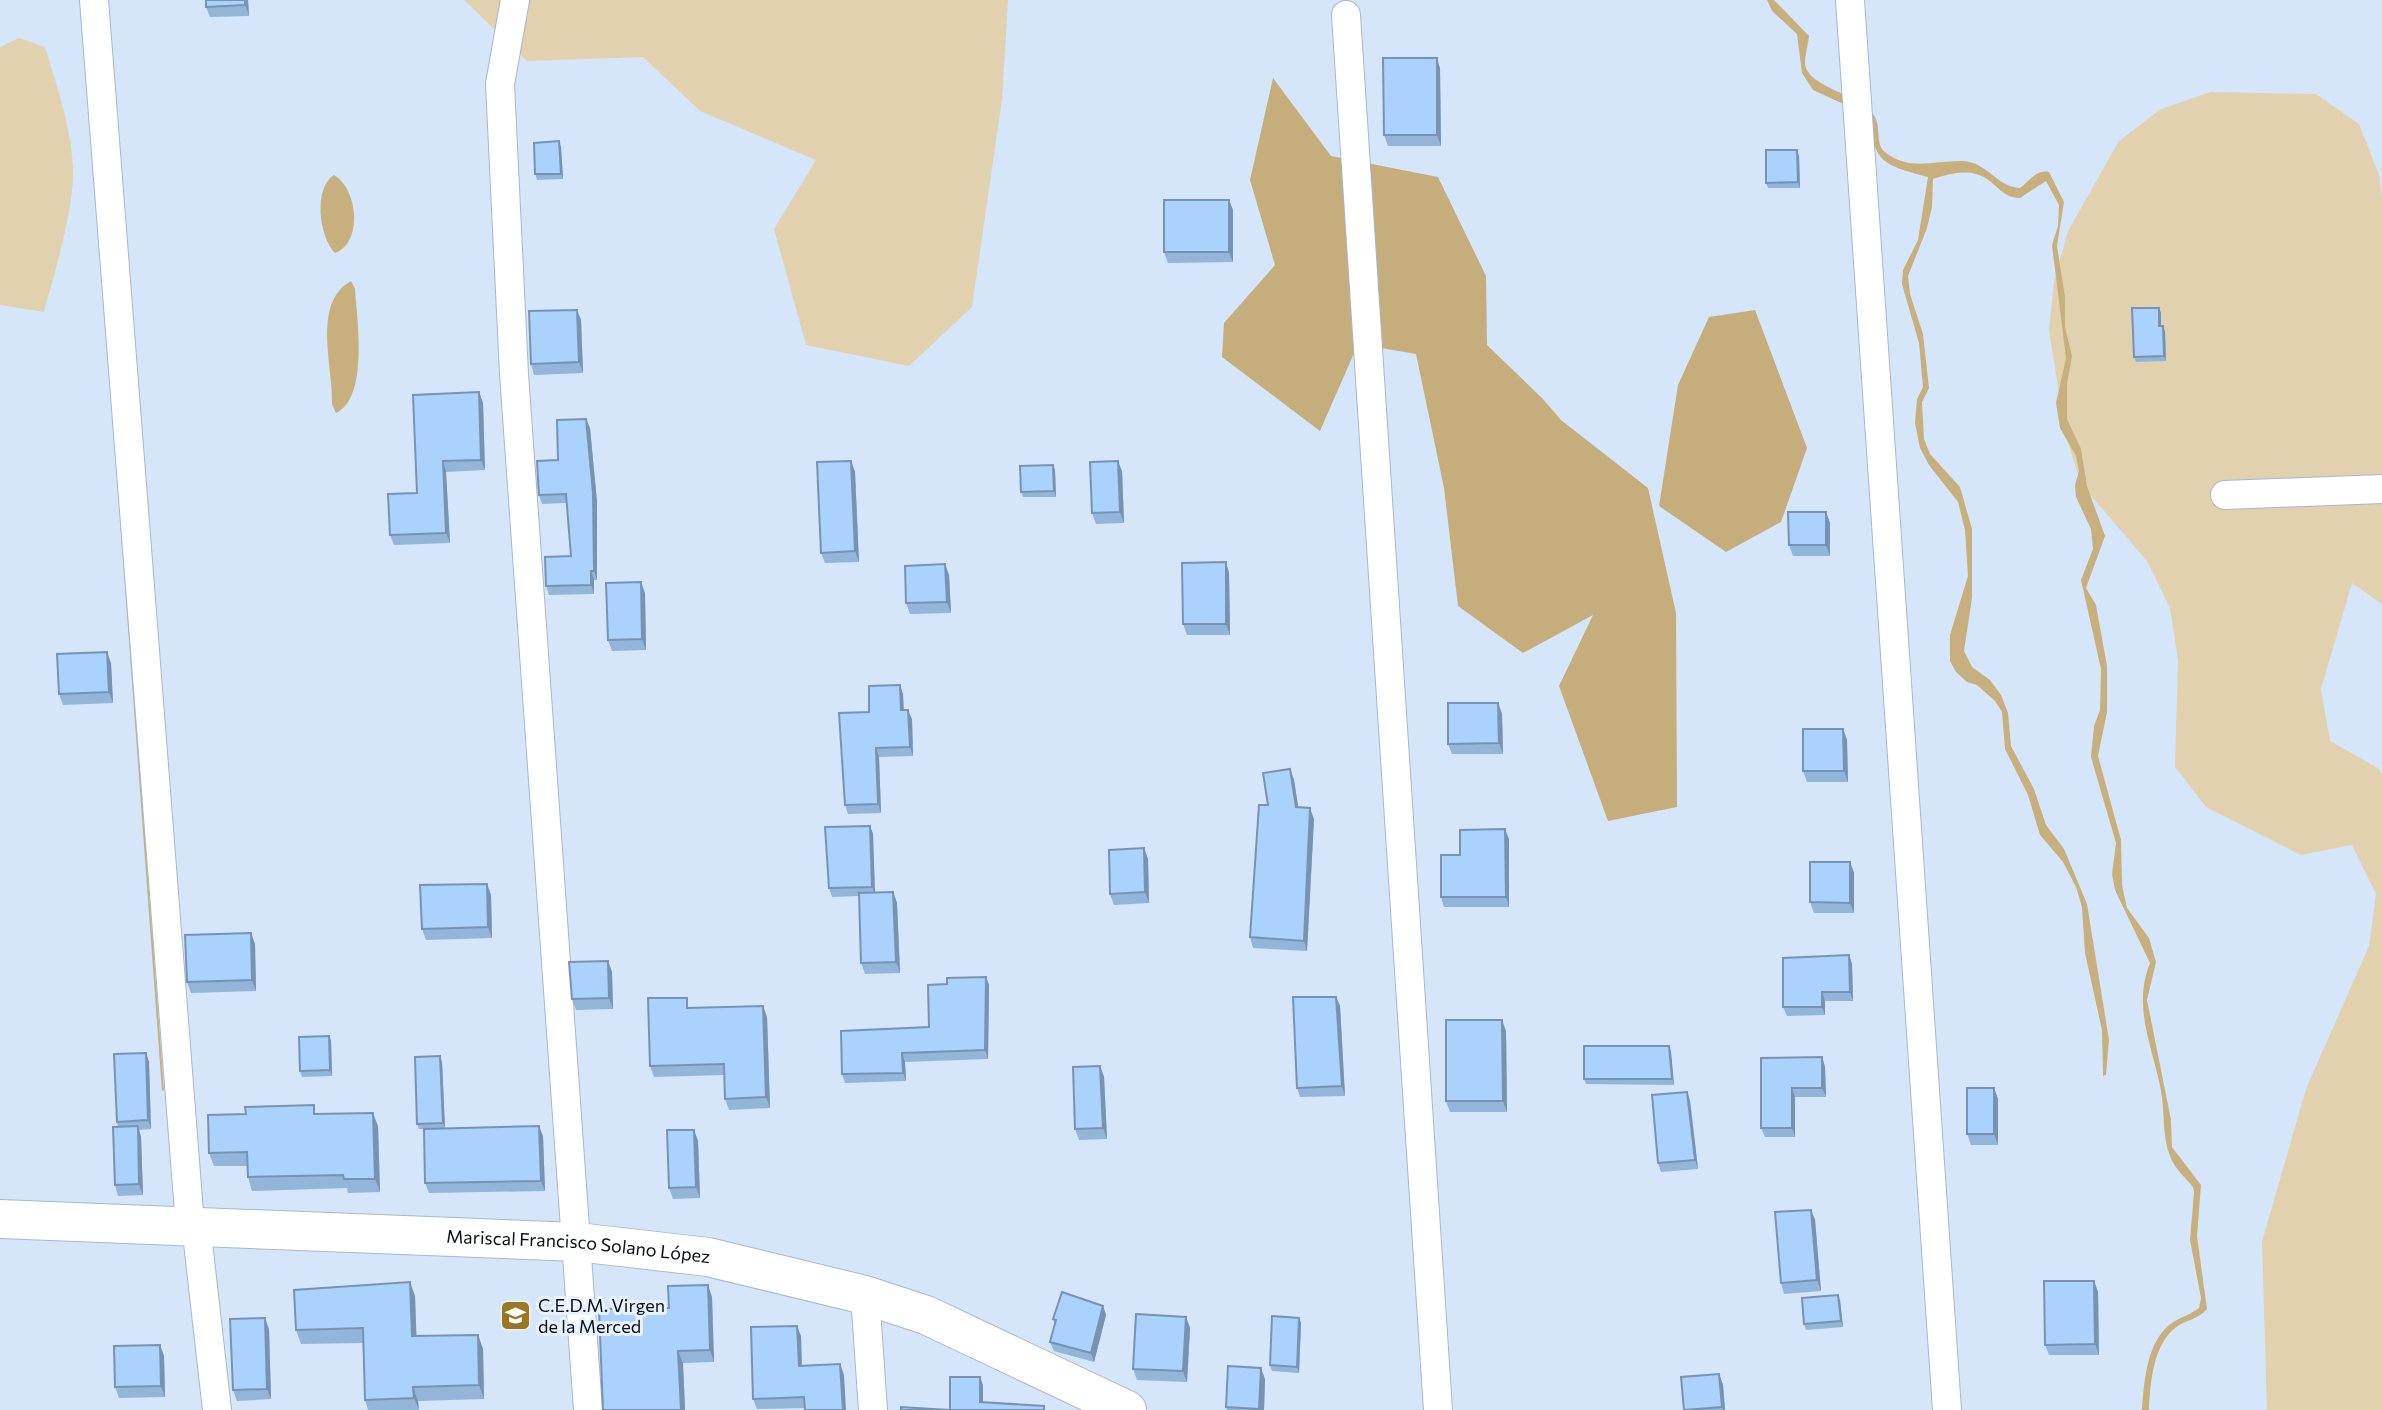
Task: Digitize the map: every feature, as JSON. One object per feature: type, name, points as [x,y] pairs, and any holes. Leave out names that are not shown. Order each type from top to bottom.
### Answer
[{"type":"main road","name":"Mariscal Francisco Solano López","points":[[0,1219],[577,1242],[708,1257],[865,1295],[926,1315],[980,1338],[1127,1410]]},
{"type":"street","points":[[94,0],[193,1225],[217,1410]]},
{"type":"street","points":[[515,0],[500,83],[509,277],[588,1410]]},
{"type":"street","points":[[1850,0],[1947,1410]]},
{"type":"street","points":[[1346,15],[1438,1410]]},
{"type":"street","points":[[2225,495],[2382,489]]},
{"type":"street","points":[[865,1295],[873,1410]]},
{"type":"shaded area","points":[[464,0],[1008,0],[1002,99],[972,307],[909,366],[806,345],[774,229],[816,160],[700,111],[643,57],[527,61]]},
{"type":"shaded area","points":[[1767,0],[1774,0],[1809,36],[1805,63],[1808,72],[1815,79],[1869,109],[1877,121],[1880,145],[1885,152],[1904,162],[1971,162],[2005,184],[2020,188],[2036,174],[2049,172],[2064,202],[2057,246],[2065,297],[2065,327],[2072,356],[2067,384],[2067,419],[2081,449],[2087,486],[2105,536],[2086,588],[2096,605],[2107,666],[2107,712],[2098,756],[2121,840],[2122,885],[2127,908],[2149,938],[2156,962],[2147,1000],[2171,1120],[2172,1147],[2201,1185],[2197,1236],[2207,1309],[2175,1328],[2162,1344],[2152,1378],[2149,1410],[2142,1410],[2146,1373],[2158,1338],[2175,1321],[2199,1308],[2201,1298],[2190,1240],[2194,1192],[2167,1149],[2161,1091],[2143,1012],[2145,980],[2150,963],[2115,890],[2112,874],[2116,843],[2091,757],[2094,726],[2100,710],[2101,669],[2081,580],[2093,549],[2091,529],[2076,497],[2075,485],[2079,471],[2076,456],[2060,428],[2056,403],[2066,358],[2052,245],[2058,226],[2059,205],[2046,181],[2020,198],[2006,194],[1987,179],[1974,174],[1954,173],[1933,179],[1932,207],[1927,228],[1908,276],[1910,294],[1923,334],[1929,388],[1922,402],[1924,439],[1930,454],[1960,487],[1972,529],[1972,598],[1964,651],[1972,667],[1990,680],[2001,695],[2008,713],[2011,746],[2034,789],[2046,825],[2064,849],[2087,904],[2109,1040],[2106,1075],[2103,1076],[2102,1030],[2085,953],[2082,907],[2076,887],[2063,862],[2040,835],[2028,795],[2005,749],[2002,712],[1995,701],[1977,685],[1967,682],[1956,672],[1950,661],[1950,635],[1968,576],[1965,530],[1958,502],[1929,465],[1920,448],[1915,423],[1917,399],[1923,387],[1919,343],[1902,284],[1903,270],[1918,240],[1928,177],[1889,164],[1877,152],[1863,113],[1813,90],[1802,73],[1797,34],[1772,11]]},
{"type":"shaded area","points":[[84,28],[164,1090],[162,1091]]},
{"type":"shaded area","points":[[19,38],[45,47],[64,110],[72,158],[70,206],[44,312],[0,305],[0,47]]},
{"type":"shaded area","points":[[1273,78],[1331,156],[1438,177],[1486,276],[1487,345],[1561,420],[1648,488],[1676,613],[1677,807],[1608,821],[1559,686],[1593,615],[1523,653],[1458,606],[1444,488],[1416,354],[1358,344],[1320,431],[1222,357],[1224,323],[1275,265],[1250,180]]},
{"type":"shaded area","points":[[2211,92],[2316,94],[2359,124],[2379,175],[2382,198],[2382,604],[2352,583],[2321,689],[2330,741],[2378,768],[2382,774],[2382,1410],[2267,1410],[2262,1242],[2306,1089],[2369,946],[2376,894],[2352,845],[2301,855],[2206,807],[2175,767],[2178,660],[2170,608],[2147,561],[2081,484],[2066,436],[2049,331],[2054,281],[2068,231],[2119,141],[2161,109]]},
{"type":"shaded area","points":[[334,175],[348,192],[354,216],[350,239],[335,253],[325,236],[321,213],[323,190]]},
{"type":"shaded area","points":[[351,281],[355,289],[358,319],[357,375],[346,405],[336,413],[332,404],[328,320],[331,305],[339,291]]},
{"type":"shaded area","points":[[1755,310],[1807,448],[1781,522],[1726,552],[1659,506],[1678,385],[1709,317]]},
{"type":"building","points":[[206,0],[245,0],[245,5],[206,7]]},
{"type":"building","points":[[1383,58],[1437,58],[1437,135],[1384,135]]},
{"type":"building","points":[[559,141],[561,174],[535,174],[534,143]]},
{"type":"building","points":[[1766,150],[1797,150],[1798,182],[1766,183]]},
{"type":"building","points":[[1164,200],[1229,200],[1229,252],[1164,252]]},
{"type":"building","points":[[2132,308],[2159,308],[2159,326],[2163,326],[2164,356],[2134,357]]},
{"type":"building","points":[[577,310],[579,362],[531,364],[529,311]]},
{"type":"building","points":[[479,392],[481,460],[443,461],[446,533],[390,535],[388,494],[417,493],[413,395]]},
{"type":"building","points":[[586,419],[593,493],[594,571],[591,571],[591,585],[546,586],[545,557],[571,556],[566,494],[539,495],[537,461],[558,460],[557,420]]},
{"type":"building","points":[[851,461],[855,551],[821,553],[817,462]]},
{"type":"building","points":[[1118,461],[1120,512],[1092,513],[1090,462]]},
{"type":"building","points":[[1053,465],[1054,491],[1021,492],[1020,466]]},
{"type":"building","points":[[1788,512],[1826,512],[1826,545],[1789,545]]},
{"type":"building","points":[[1226,562],[1226,624],[1183,624],[1182,563]]},
{"type":"building","points":[[945,564],[947,602],[906,603],[905,566]]},
{"type":"building","points":[[641,582],[642,639],[608,640],[606,583]]},
{"type":"building","points":[[107,652],[109,692],[59,694],[57,654]]},
{"type":"building","points":[[900,685],[901,710],[908,710],[910,747],[876,748],[878,804],[845,805],[839,713],[869,712],[869,686]]},
{"type":"building","points":[[1448,703],[1498,703],[1499,743],[1448,744]]},
{"type":"building","points":[[1803,729],[1843,729],[1844,771],[1803,771]]},
{"type":"building","points":[[1290,769],[1296,807],[1310,808],[1304,941],[1250,937],[1259,805],[1268,805],[1263,773]]},
{"type":"building","points":[[870,826],[872,887],[829,888],[825,827]]},
{"type":"building","points":[[1505,829],[1506,897],[1441,897],[1441,855],[1460,855],[1460,830]]},
{"type":"building","points":[[1144,848],[1145,892],[1110,894],[1109,850]]},
{"type":"building","points":[[1810,862],[1850,862],[1850,903],[1810,902]]},
{"type":"building","points":[[487,884],[488,927],[422,929],[420,885]]},
{"type":"building","points":[[893,892],[896,962],[861,963],[859,893]]},
{"type":"building","points":[[251,933],[252,980],[187,982],[185,935]]},
{"type":"building","points":[[1849,955],[1850,992],[1822,992],[1822,1007],[1783,1007],[1783,958]]},
{"type":"building","points":[[608,961],[609,998],[572,999],[569,962]]},
{"type":"building","points":[[986,977],[985,1050],[902,1053],[903,1073],[842,1074],[841,1031],[929,1027],[928,985],[947,984],[947,978]]},
{"type":"building","points":[[1293,997],[1336,997],[1342,1086],[1297,1088]]},
{"type":"building","points":[[648,998],[687,998],[687,1008],[763,1006],[766,1097],[725,1099],[724,1064],[650,1066]]},
{"type":"building","points":[[1446,1020],[1502,1020],[1503,1101],[1446,1101]]},
{"type":"building","points":[[329,1036],[330,1070],[300,1071],[299,1037]]},
{"type":"building","points":[[1584,1046],[1669,1046],[1672,1079],[1584,1079]]},
{"type":"building","points":[[146,1053],[148,1120],[117,1122],[114,1054]]},
{"type":"building","points":[[440,1056],[443,1123],[417,1124],[415,1057]]},
{"type":"building","points":[[1822,1057],[1822,1088],[1792,1088],[1792,1128],[1761,1128],[1761,1058]]},
{"type":"building","points":[[1100,1066],[1103,1128],[1075,1129],[1073,1067]]},
{"type":"building","points":[[1967,1088],[1994,1088],[1994,1134],[1967,1134]]},
{"type":"building","points":[[1687,1092],[1695,1160],[1658,1163],[1652,1095]]},
{"type":"building","points":[[314,1105],[314,1114],[373,1113],[375,1179],[344,1179],[343,1175],[248,1177],[247,1152],[209,1153],[208,1115],[246,1114],[245,1107]]},
{"type":"building","points":[[138,1126],[139,1184],[115,1185],[113,1127]]},
{"type":"building","points":[[539,1126],[541,1181],[425,1183],[424,1129]]},
{"type":"building","points":[[667,1130],[694,1130],[696,1187],[669,1188]]},
{"type":"building","points":[[1811,1210],[1817,1280],[1781,1283],[1775,1212]]},
{"type":"building","points":[[2044,1281],[2094,1281],[2095,1344],[2045,1345]]},
{"type":"building","points":[[410,1282],[412,1336],[478,1335],[479,1385],[413,1387],[414,1398],[365,1400],[363,1328],[296,1330],[294,1290]]},
{"type":"building","points":[[708,1285],[710,1350],[678,1351],[681,1410],[603,1410],[599,1309],[669,1308],[668,1286]]},
{"type":"building","points":[[1062,1292],[1103,1306],[1091,1353],[1050,1342],[1056,1320],[1053,1319]]},
{"type":"building","points":[[1838,1295],[1841,1321],[1804,1324],[1802,1298]]},
{"type":"building","points":[[1136,1314],[1186,1317],[1183,1371],[1133,1369]]},
{"type":"building","points":[[1272,1316],[1299,1318],[1297,1367],[1270,1365]]},
{"type":"building","points":[[265,1318],[267,1389],[233,1390],[230,1319]]},
{"type":"building","points":[[797,1326],[799,1366],[840,1364],[843,1410],[805,1410],[804,1397],[753,1399],[751,1327]]},
{"type":"building","points":[[160,1345],[161,1386],[115,1387],[114,1346]]},
{"type":"building","points":[[1228,1366],[1261,1368],[1259,1409],[1226,1407]]},
{"type":"building","points":[[1719,1374],[1722,1407],[1684,1410],[1681,1377]]},
{"type":"building","points":[[950,1377],[980,1377],[980,1402],[1044,1406],[1044,1410],[950,1410]]},
{"type":"building","points":[[901,1407],[950,1410],[901,1410]]},
{"type":"place","name":"C.E.D.M. Virgen de la Merced","points":[[515,1316]]}]
